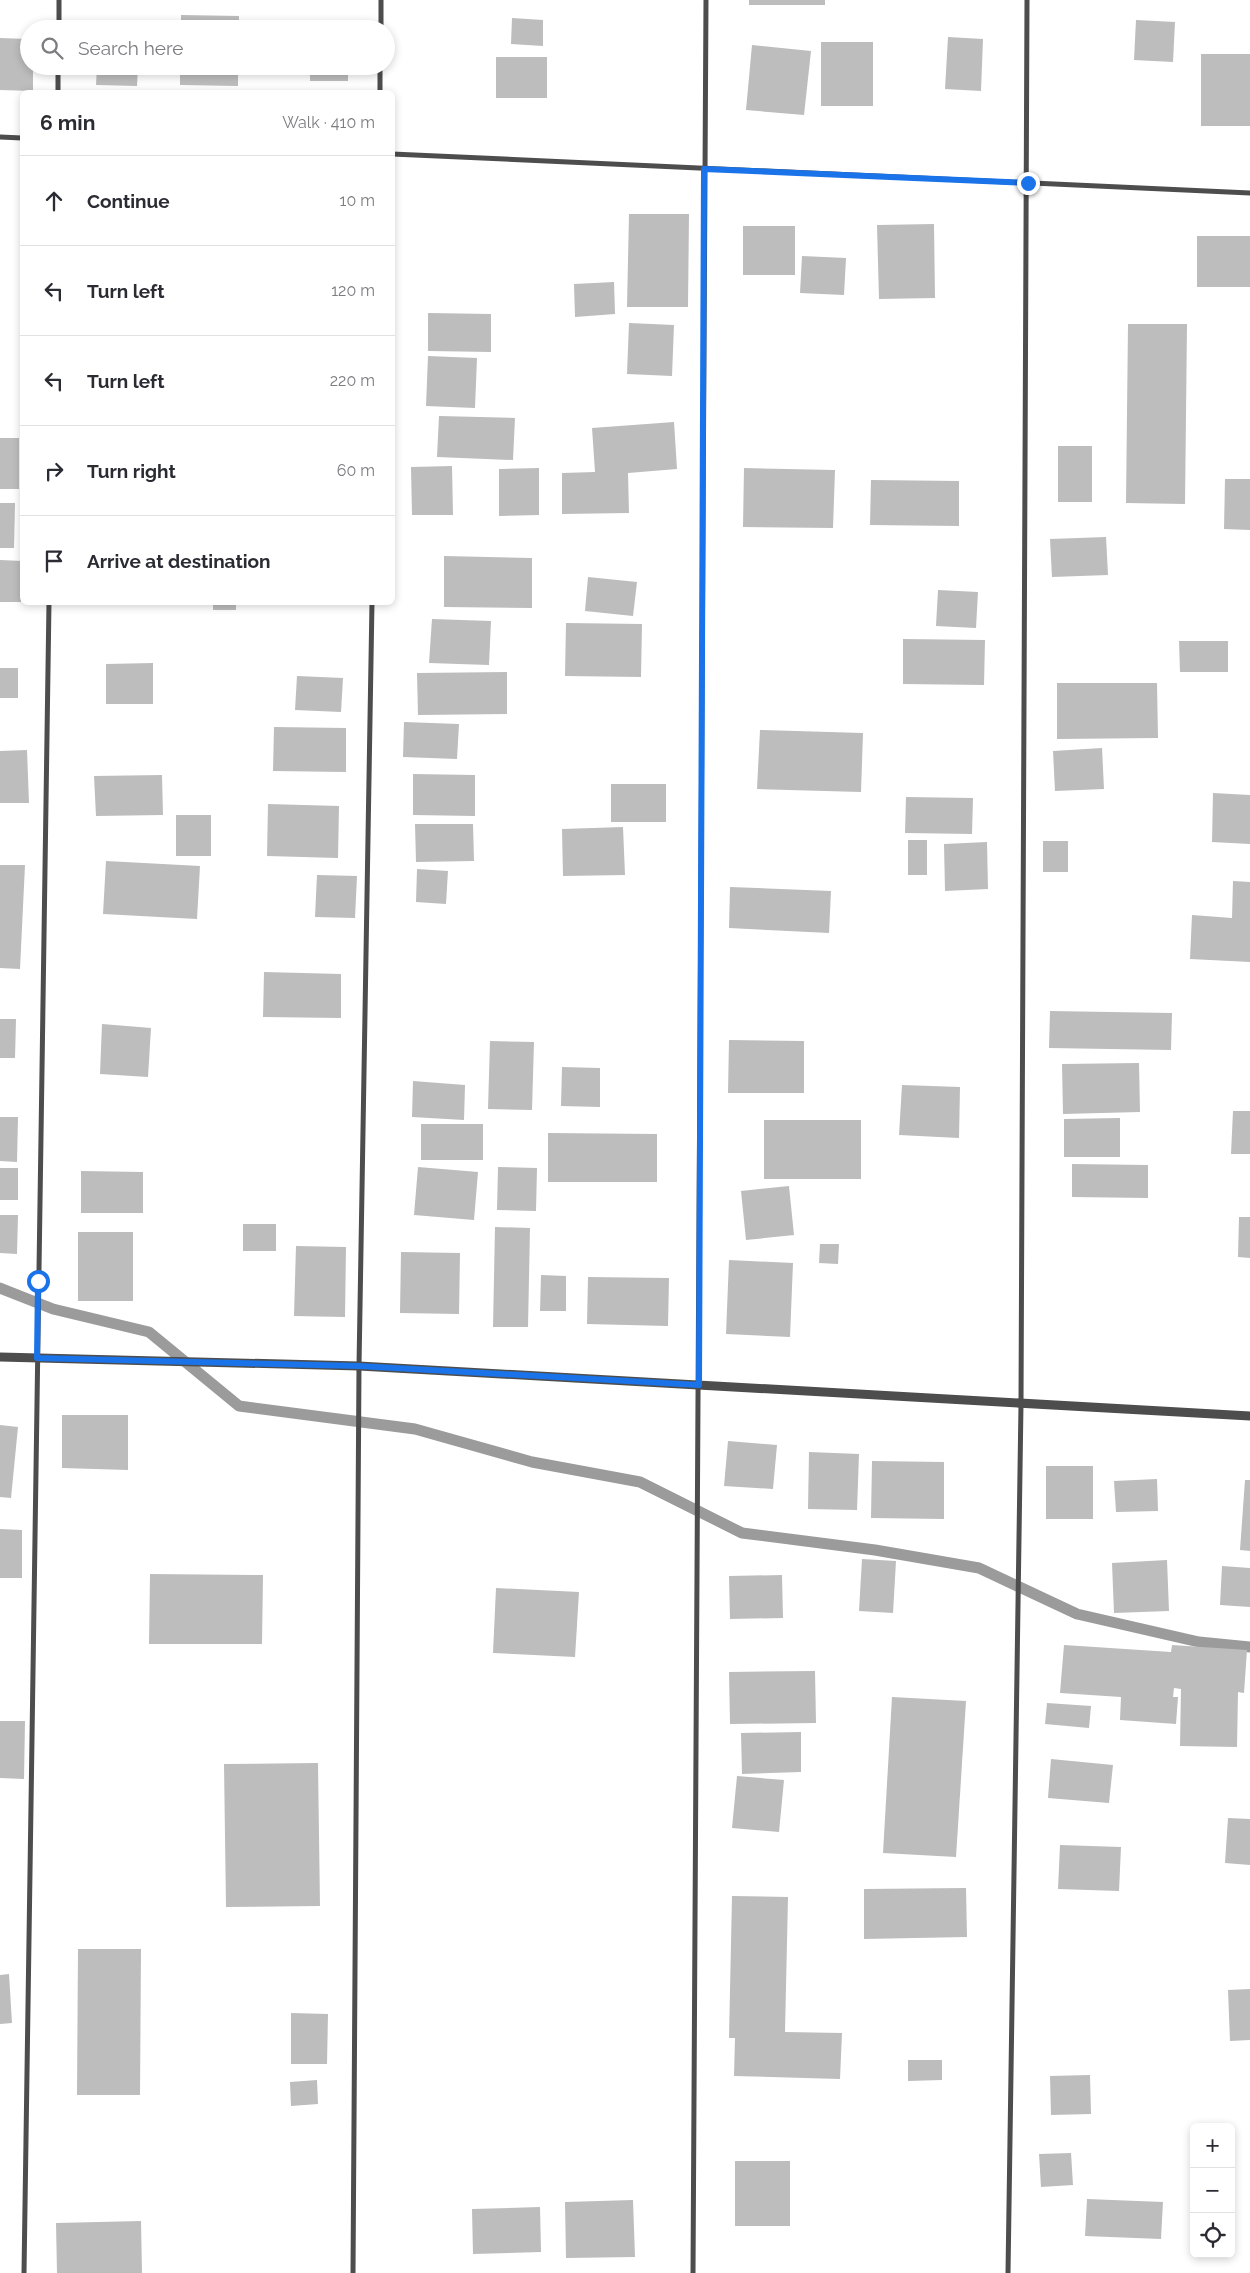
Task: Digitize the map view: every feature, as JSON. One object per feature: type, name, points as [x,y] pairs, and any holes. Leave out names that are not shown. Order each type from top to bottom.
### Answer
[{"type":"street","points":[[58,20],[59,0]]},
{"type":"street","points":[[381,0],[381,20]]},
{"type":"street","points":[[693,2273],[706,0]]},
{"type":"street","points":[[1008,2273],[1021,1404],[1028,183],[1027,0]]},
{"type":"street","points":[[58,75],[58,90]]},
{"type":"street","points":[[380,75],[380,90]]},
{"type":"street","points":[[0,137],[20,138]]},
{"type":"street","points":[[395,154],[1250,193]]},
{"type":"street","points":[[24,2273],[49,605]]},
{"type":"street","points":[[354,2273],[358,1446],[372,605]]},
{"type":"street","points":[[0,1357],[359,1366],[1250,1416]]},
{"type":"building","points":[[749,0],[825,0],[825,5],[749,5]]},
{"type":"building","points":[[181,15],[239,16],[239,20],[181,20]]},
{"type":"building","points":[[512,18],[543,20],[543,46],[511,44]]},
{"type":"building","points":[[1136,20],[1175,22],[1173,62],[1134,60]]},
{"type":"building","points":[[948,37],[983,39],[981,91],[945,89]]},
{"type":"building","points":[[0,38],[20,39],[20,75],[33,75],[33,90],[0,90]]},
{"type":"building","points":[[821,42],[873,42],[873,106],[821,106]]},
{"type":"building","points":[[752,45],[811,51],[804,115],[746,110]]},
{"type":"building","points":[[1201,54],[1250,54],[1250,126],[1201,126]]},
{"type":"building","points":[[496,57],[547,57],[547,98],[496,98]]},
{"type":"building","points":[[97,75],[138,75],[137,86],[96,85]]},
{"type":"building","points":[[180,75],[238,75],[238,86],[180,85]]},
{"type":"building","points":[[310,75],[348,75],[348,81],[310,81]]},
{"type":"building","points":[[629,214],[689,214],[688,307],[627,307]]},
{"type":"building","points":[[934,224],[935,298],[879,299],[877,225]]},
{"type":"building","points":[[743,226],[795,226],[795,275],[743,275]]},
{"type":"building","points":[[1197,236],[1250,236],[1250,287],[1197,287]]},
{"type":"building","points":[[802,256],[846,258],[844,295],[800,293]]},
{"type":"building","points":[[614,282],[615,314],[575,317],[574,284]]},
{"type":"building","points":[[428,313],[491,314],[491,352],[428,351]]},
{"type":"building","points":[[629,323],[674,325],[672,376],[627,374]]},
{"type":"building","points":[[1128,324],[1187,324],[1185,504],[1126,503]]},
{"type":"building","points":[[428,356],[477,358],[475,408],[426,406]]},
{"type":"building","points":[[439,416],[515,418],[513,460],[437,457]]},
{"type":"building","points":[[674,422],[677,469],[628,473],[629,513],[562,514],[562,473],[595,472],[592,428]]},
{"type":"building","points":[[0,438],[19,438],[19,489],[0,489]]},
{"type":"building","points":[[1058,446],[1092,446],[1092,502],[1058,502]]},
{"type":"building","points":[[452,466],[453,515],[412,515],[411,467]]},
{"type":"building","points":[[539,468],[539,515],[499,516],[499,469]]},
{"type":"building","points":[[744,468],[835,470],[833,528],[743,527]]},
{"type":"building","points":[[1225,479],[1250,479],[1250,530],[1224,529]]},
{"type":"building","points":[[871,480],[959,481],[959,526],[870,525]]},
{"type":"building","points":[[0,503],[15,503],[14,548],[0,548]]},
{"type":"building","points":[[1106,537],[1108,575],[1052,577],[1050,539]]},
{"type":"building","points":[[444,556],[532,558],[532,608],[444,607]]},
{"type":"building","points":[[0,560],[20,561],[20,602],[0,602]]},
{"type":"building","points":[[588,577],[637,582],[633,616],[585,611]]},
{"type":"building","points":[[938,590],[978,592],[976,628],[936,626]]},
{"type":"building","points":[[213,605],[236,605],[236,610],[213,610]]},
{"type":"building","points":[[432,619],[491,621],[489,665],[429,663]]},
{"type":"building","points":[[566,623],[642,624],[641,677],[565,676]]},
{"type":"building","points":[[903,639],[985,640],[984,685],[903,684]]},
{"type":"building","points":[[1179,641],[1228,641],[1228,672],[1180,672]]},
{"type":"building","points":[[153,663],[153,704],[106,704],[106,664]]},
{"type":"building","points":[[0,668],[18,668],[18,698],[0,698]]},
{"type":"building","points":[[507,672],[507,714],[418,715],[417,673]]},
{"type":"building","points":[[297,676],[343,678],[341,712],[295,710]]},
{"type":"building","points":[[1057,683],[1157,683],[1158,738],[1057,739]]},
{"type":"building","points":[[404,722],[459,724],[457,759],[403,757]]},
{"type":"building","points":[[274,727],[346,728],[346,772],[273,771]]},
{"type":"building","points":[[760,730],[863,733],[861,792],[757,789]]},
{"type":"building","points":[[1102,748],[1104,789],[1055,791],[1053,751]]},
{"type":"building","points":[[27,750],[29,803],[0,803],[0,751]]},
{"type":"building","points":[[413,774],[475,775],[475,816],[413,815]]},
{"type":"building","points":[[162,775],[163,815],[96,816],[94,776]]},
{"type":"building","points":[[611,784],[666,784],[666,822],[611,822]]},
{"type":"building","points":[[1213,793],[1250,795],[1250,844],[1212,842]]},
{"type":"building","points":[[906,797],[973,798],[972,834],[905,833]]},
{"type":"building","points":[[268,804],[339,806],[338,858],[267,856]]},
{"type":"building","points":[[176,815],[211,815],[211,856],[176,856]]},
{"type":"building","points":[[415,824],[473,824],[474,861],[416,862]]},
{"type":"building","points":[[623,827],[625,875],[563,876],[562,829]]},
{"type":"building","points":[[908,840],[927,840],[927,875],[908,875]]},
{"type":"building","points":[[1043,841],[1068,841],[1068,872],[1043,872]]},
{"type":"building","points":[[987,842],[988,889],[945,891],[944,844]]},
{"type":"building","points":[[106,861],[200,866],[197,919],[103,914]]},
{"type":"building","points":[[0,865],[25,865],[20,969],[0,968]]},
{"type":"building","points":[[417,869],[448,871],[446,904],[416,902]]},
{"type":"building","points":[[317,875],[357,876],[355,918],[315,917]]},
{"type":"building","points":[[1233,881],[1250,882],[1250,962],[1190,959],[1192,915],[1232,918]]},
{"type":"building","points":[[730,887],[831,891],[829,933],[729,928]]},
{"type":"building","points":[[264,972],[341,974],[341,1018],[263,1017]]},
{"type":"building","points":[[1050,1011],[1172,1013],[1171,1050],[1049,1048]]},
{"type":"building","points":[[0,1019],[16,1019],[15,1058],[0,1058]]},
{"type":"building","points":[[102,1024],[151,1028],[148,1077],[100,1074]]},
{"type":"building","points":[[729,1040],[804,1041],[804,1093],[728,1093]]},
{"type":"building","points":[[490,1041],[534,1042],[532,1110],[488,1109]]},
{"type":"building","points":[[1139,1063],[1140,1112],[1063,1114],[1062,1064]]},
{"type":"building","points":[[562,1067],[600,1068],[600,1107],[561,1106]]},
{"type":"building","points":[[413,1081],[465,1085],[464,1120],[412,1117]]},
{"type":"building","points":[[902,1085],[960,1087],[959,1138],[899,1135]]},
{"type":"building","points":[[1233,1111],[1250,1111],[1250,1154],[1231,1154]]},
{"type":"building","points":[[0,1117],[18,1117],[17,1162],[0,1161]]},
{"type":"building","points":[[1120,1118],[1120,1157],[1064,1157],[1064,1119]]},
{"type":"building","points":[[764,1120],[861,1120],[861,1179],[764,1179]]},
{"type":"building","points":[[421,1124],[483,1124],[483,1160],[421,1160]]},
{"type":"building","points":[[548,1133],[657,1134],[657,1182],[548,1182]]},
{"type":"building","points":[[1072,1164],[1148,1165],[1148,1198],[1072,1197]]},
{"type":"building","points":[[418,1167],[478,1172],[474,1220],[414,1215]]},
{"type":"building","points":[[498,1167],[537,1168],[536,1211],[497,1210]]},
{"type":"building","points":[[0,1168],[18,1168],[18,1200],[0,1200]]},
{"type":"building","points":[[81,1171],[143,1172],[143,1213],[81,1213]]},
{"type":"building","points":[[789,1186],[794,1235],[746,1240],[741,1191]]},
{"type":"building","points":[[0,1215],[18,1215],[17,1254],[0,1253]]},
{"type":"building","points":[[1239,1217],[1250,1217],[1250,1258],[1238,1257]]},
{"type":"building","points":[[243,1224],[276,1224],[276,1251],[243,1251]]},
{"type":"building","points":[[495,1227],[530,1228],[528,1327],[493,1327]]},
{"type":"building","points":[[78,1232],[133,1232],[133,1301],[78,1301]]},
{"type":"building","points":[[820,1244],[839,1244],[838,1264],[819,1263]]},
{"type":"building","points":[[296,1246],[346,1247],[345,1317],[294,1316]]},
{"type":"building","points":[[401,1252],[460,1253],[459,1314],[400,1313]]},
{"type":"building","points":[[729,1260],[793,1263],[790,1337],[726,1334]]},
{"type":"building","points":[[541,1275],[566,1276],[566,1311],[540,1311]]},
{"type":"building","points":[[588,1277],[669,1278],[668,1326],[587,1324]]},
{"type":"building","points":[[62,1415],[128,1415],[128,1470],[62,1468]]},
{"type":"building","points":[[0,1425],[18,1427],[11,1498],[0,1497]]},
{"type":"building","points":[[728,1441],[777,1445],[773,1489],[724,1486]]},
{"type":"building","points":[[809,1452],[859,1454],[857,1510],[808,1509]]},
{"type":"building","points":[[872,1461],[944,1462],[944,1519],[871,1518]]},
{"type":"building","points":[[1046,1466],[1093,1466],[1093,1519],[1046,1519]]},
{"type":"building","points":[[1157,1479],[1158,1511],[1116,1512],[1114,1481]]},
{"type":"building","points":[[1245,1480],[1250,1480],[1250,1551],[1240,1550]]},
{"type":"building","points":[[0,1529],[22,1530],[22,1578],[0,1578]]},
{"type":"building","points":[[862,1559],[896,1561],[893,1613],[859,1611]]},
{"type":"building","points":[[1167,1560],[1169,1611],[1114,1613],[1112,1563]]},
{"type":"building","points":[[1222,1566],[1250,1568],[1250,1607],[1220,1605]]},
{"type":"building","points":[[150,1574],[263,1575],[262,1644],[149,1644]]},
{"type":"building","points":[[782,1575],[783,1618],[730,1619],[729,1576]]},
{"type":"building","points":[[496,1588],[579,1592],[575,1657],[493,1653]]},
{"type":"building","points":[[1064,1645],[1171,1652],[1172,1645],[1247,1650],[1244,1693],[1238,1692],[1237,1747],[1180,1746],[1181,1689],[1174,1688],[1173,1697],[1178,1697],[1176,1724],[1120,1720],[1121,1697],[1060,1693]]},
{"type":"building","points":[[815,1671],[816,1723],[730,1724],[729,1672]]},
{"type":"building","points":[[892,1697],[966,1701],[956,1857],[883,1853]]},
{"type":"building","points":[[1047,1703],[1091,1706],[1089,1728],[1045,1724]]},
{"type":"building","points":[[0,1721],[25,1721],[24,1779],[0,1778]]},
{"type":"building","points":[[801,1732],[801,1772],[742,1774],[741,1733]]},
{"type":"building","points":[[1051,1759],[1113,1765],[1109,1803],[1048,1798]]},
{"type":"building","points":[[318,1763],[320,1906],[226,1907],[224,1764]]},
{"type":"building","points":[[737,1776],[784,1780],[779,1832],[732,1828]]},
{"type":"building","points":[[1228,1818],[1250,1819],[1250,1865],[1225,1863]]},
{"type":"building","points":[[1060,1845],[1121,1847],[1119,1891],[1058,1889]]},
{"type":"building","points":[[966,1888],[967,1937],[864,1939],[864,1889]]},
{"type":"building","points":[[732,1896],[788,1897],[785,2032],[842,2033],[840,2079],[734,2076],[735,2038],[729,2038]]},
{"type":"building","points":[[78,1949],[141,1949],[140,2095],[77,2095]]},
{"type":"building","points":[[9,1974],[12,2023],[0,2024],[0,1975]]},
{"type":"building","points":[[1250,1989],[1250,2040],[1230,2041],[1228,1990]]},
{"type":"building","points":[[291,2013],[328,2014],[327,2064],[291,2064]]},
{"type":"building","points":[[908,2060],[942,2060],[942,2080],[908,2081]]},
{"type":"building","points":[[1090,2075],[1091,2114],[1051,2115],[1050,2076]]},
{"type":"building","points":[[317,2080],[318,2104],[291,2106],[290,2082]]},
{"type":"building","points":[[1071,2153],[1073,2185],[1041,2187],[1039,2154]]},
{"type":"building","points":[[735,2161],[790,2161],[790,2226],[735,2226]]},
{"type":"building","points":[[1087,2199],[1163,2202],[1161,2239],[1085,2236]]},
{"type":"building","points":[[633,2200],[635,2257],[566,2258],[565,2202]]},
{"type":"building","points":[[540,2207],[541,2252],[473,2254],[472,2209]]},
{"type":"building","points":[[141,2221],[142,2273],[57,2273],[56,2223]]},
{"type":"waterway","points":[[0,1288],[53,1309],[149,1332],[239,1406],[415,1429],[532,1462],[640,1482],[742,1533],[875,1550],[979,1568],[1077,1614],[1199,1642],[1250,1647]]},
{"type":"route","points":[[38,1281],[37,1358],[359,1366],[699,1385],[704,169],[1028,183]]}]
